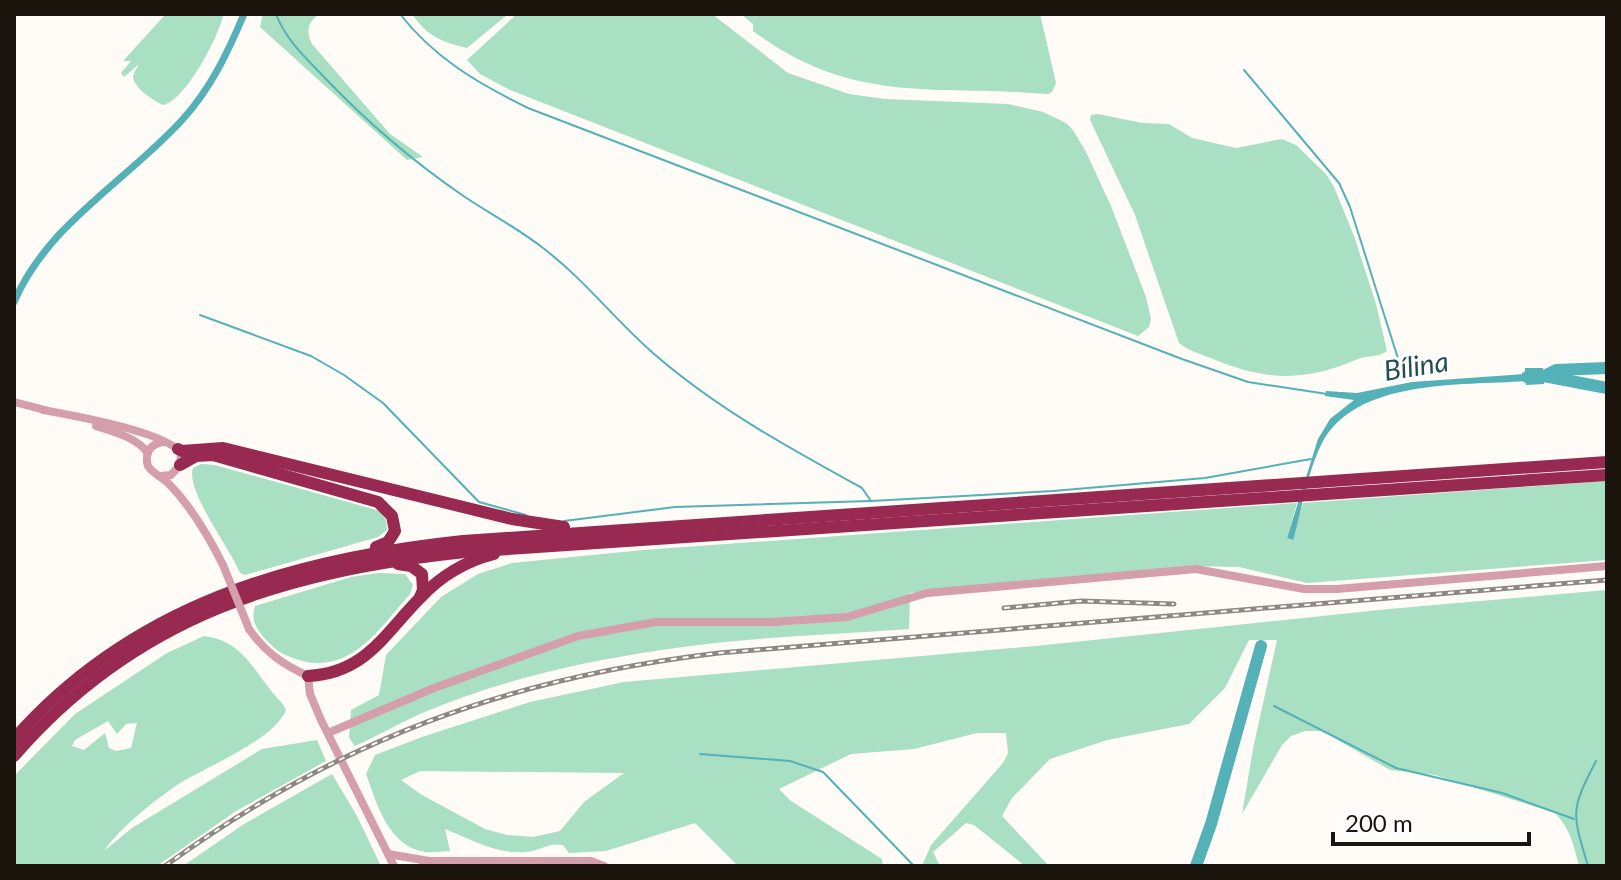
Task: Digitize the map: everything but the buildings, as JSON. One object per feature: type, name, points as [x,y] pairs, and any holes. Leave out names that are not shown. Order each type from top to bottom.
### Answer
[{"type":"highway","points":[[178,449],[223,448],[554,527],[632,530]]},
{"type":"highway","points":[[177,470],[196,456],[213,455],[378,502],[386,507],[392,516],[395,531],[388,542],[341,564]]},
{"type":"highway","points":[[14,739],[69,685],[142,634],[223,594],[295,570],[521,548],[1333,487],[1607,462]]},
{"type":"highway","points":[[1333,487],[1607,475]]},
{"type":"highway","points":[[14,756],[75,694],[146,643],[223,606],[341,564],[402,548],[632,530],[1252,493]]},
{"type":"highway","points":[[308,676],[326,675],[355,664],[381,643],[420,597],[442,578],[466,564],[521,548]]},
{"type":"highway","points":[[341,564],[411,566],[422,574],[420,597]]},
{"type":"street","points":[[14,402],[122,434],[144,447],[148,453]]},
{"type":"street","points":[[43,410],[128,429],[171,443],[178,449],[174,482],[181,499]]},
{"type":"street","points":[[163,442],[152,446],[148,453],[148,466],[181,499],[206,533],[223,565],[249,629],[262,648],[282,664],[308,676],[310,694],[394,866]]},
{"type":"street","points":[[160,476],[177,470]]},
{"type":"street","points":[[328,733],[434,688],[578,636],[656,622],[772,622],[847,617],[927,593],[1196,569],[1304,589],[1337,589],[1607,566]]},
{"type":"street","points":[[388,854],[425,863],[591,861],[604,866]]},
{"type":"green space","points":[[166,14],[223,16],[208,53],[190,81],[172,101],[163,105],[145,94],[134,81],[139,64],[124,77],[121,73],[131,61],[123,61]]},
{"type":"green space","points":[[263,14],[319,14],[309,28],[312,44],[390,134],[423,157],[407,160],[260,27]]},
{"type":"green space","points":[[412,14],[508,14],[467,48],[435,37]]},
{"type":"green space","points":[[517,14],[712,14],[788,73],[849,94],[885,99],[1008,104],[1043,112],[1066,123],[1086,152],[1111,206],[1146,297],[1151,319],[1149,327],[1138,336],[510,90],[480,74],[467,60]]},
{"type":"green space","points":[[741,14],[1040,14],[1056,83],[1048,94],[896,87],[861,81],[826,71],[790,55],[753,31],[753,24]]},
{"type":"green space","points":[[1091,115],[1142,123],[1169,124],[1192,138],[1236,148],[1282,139],[1296,145],[1326,174],[1334,187],[1376,304],[1387,351],[1320,372],[1286,376],[1251,372],[1179,343],[1135,215],[1090,120]]},
{"type":"green space","points":[[201,464],[215,465],[380,511],[386,520],[387,530],[378,537],[245,575],[240,573],[196,490],[193,468]]},
{"type":"green space","points":[[1607,481],[1607,560],[1307,583],[1239,567],[1194,566],[910,593],[909,629],[722,642],[600,660],[539,674],[449,702],[355,746],[349,738],[351,710],[379,695],[386,655],[441,597],[478,574],[512,563],[643,550],[1297,503],[1287,538],[1292,540],[1303,503]]},
{"type":"green space","points":[[378,573],[405,574],[413,585],[410,594],[366,643],[339,659],[324,663],[291,658],[273,647],[256,626],[255,606],[351,577]]},
{"type":"green space","points":[[1607,590],[1607,866],[1579,866],[1568,831],[1555,813],[1435,775],[1390,770],[1322,731],[1305,731],[1291,736],[1282,745],[1242,814],[1277,640],[1249,640],[1225,688],[1189,724],[1107,740],[1050,759],[1012,798],[1002,816],[1049,866],[1025,866],[974,825],[966,823],[933,852],[940,866],[922,866],[931,845],[1003,763],[1008,753],[1006,733],[977,733],[914,749],[851,754],[779,789],[791,801],[882,859],[883,866],[738,866],[695,823],[606,851],[569,853],[558,844],[526,852],[505,851],[445,829],[450,851],[425,852],[412,848],[393,833],[366,774],[375,755],[422,737],[530,702],[624,682],[1036,646]],"holes":[[[420,771],[624,773],[584,802],[560,831],[533,837],[485,829],[401,780]]]},
{"type":"green space","points":[[204,636],[218,639],[249,661],[286,710],[279,721],[253,743],[155,801],[127,825],[104,851],[132,828],[262,749],[317,740],[326,761],[236,811],[157,866],[14,866],[14,776],[75,714],[167,653]],"holes":[[[108,721],[117,734],[126,724],[137,723],[131,748],[116,751],[109,748],[105,733],[84,750],[72,746],[75,740]]]},
{"type":"green space","points":[[332,774],[381,866],[183,866],[244,824]]},
{"type":"water","points":[[1525,368],[1543,368],[1544,384],[1526,385],[1525,381],[1441,386],[1383,397],[1358,407],[1337,423],[1321,445],[1308,480],[1293,540],[1287,538],[1318,439],[1330,419],[1354,400],[1325,396],[1326,391],[1357,393],[1412,382],[1525,374]]},
{"type":"waterway","points":[[14,302],[29,274],[68,226],[161,141],[193,107],[218,69],[244,14]]},
{"type":"waterway","points":[[276,14],[290,40],[309,62],[407,154],[443,182],[543,248],[653,353],[702,392],[780,442],[862,488],[871,501],[1053,491],[1205,478],[1311,459]]},
{"type":"waterway","points":[[400,14],[443,57],[528,108],[1182,359],[1248,382],[1327,394]]},
{"type":"waterway","points":[[1244,70],[1339,183],[1350,207],[1402,371]]},
{"type":"waterway","points":[[200,315],[311,356],[344,375],[383,403],[479,502],[526,515]]},
{"type":"waterway","name":"Bílina","points":[[1544,376],[1556,370],[1607,368]]},
{"type":"waterway","name":"Bílina","points":[[1527,377],[1544,376],[1607,388]]},
{"type":"waterway","points":[[564,521],[675,507],[871,501]]},
{"type":"waterway","name":"Bílina","points":[[1196,866],[1211,824],[1261,646]]},
{"type":"waterway","points":[[1274,706],[1396,768],[1502,793],[1574,819]]},
{"type":"waterway","points":[[700,754],[790,761],[823,772],[914,866]]},
{"type":"waterway","points":[[1588,866],[1576,812],[1596,761]]},
{"type":"railway","points":[[165,866],[295,783],[361,750],[497,698],[642,664],[719,653],[1607,580]]},
{"type":"railway","points":[[1004,608],[1081,601],[1174,604]]}]
